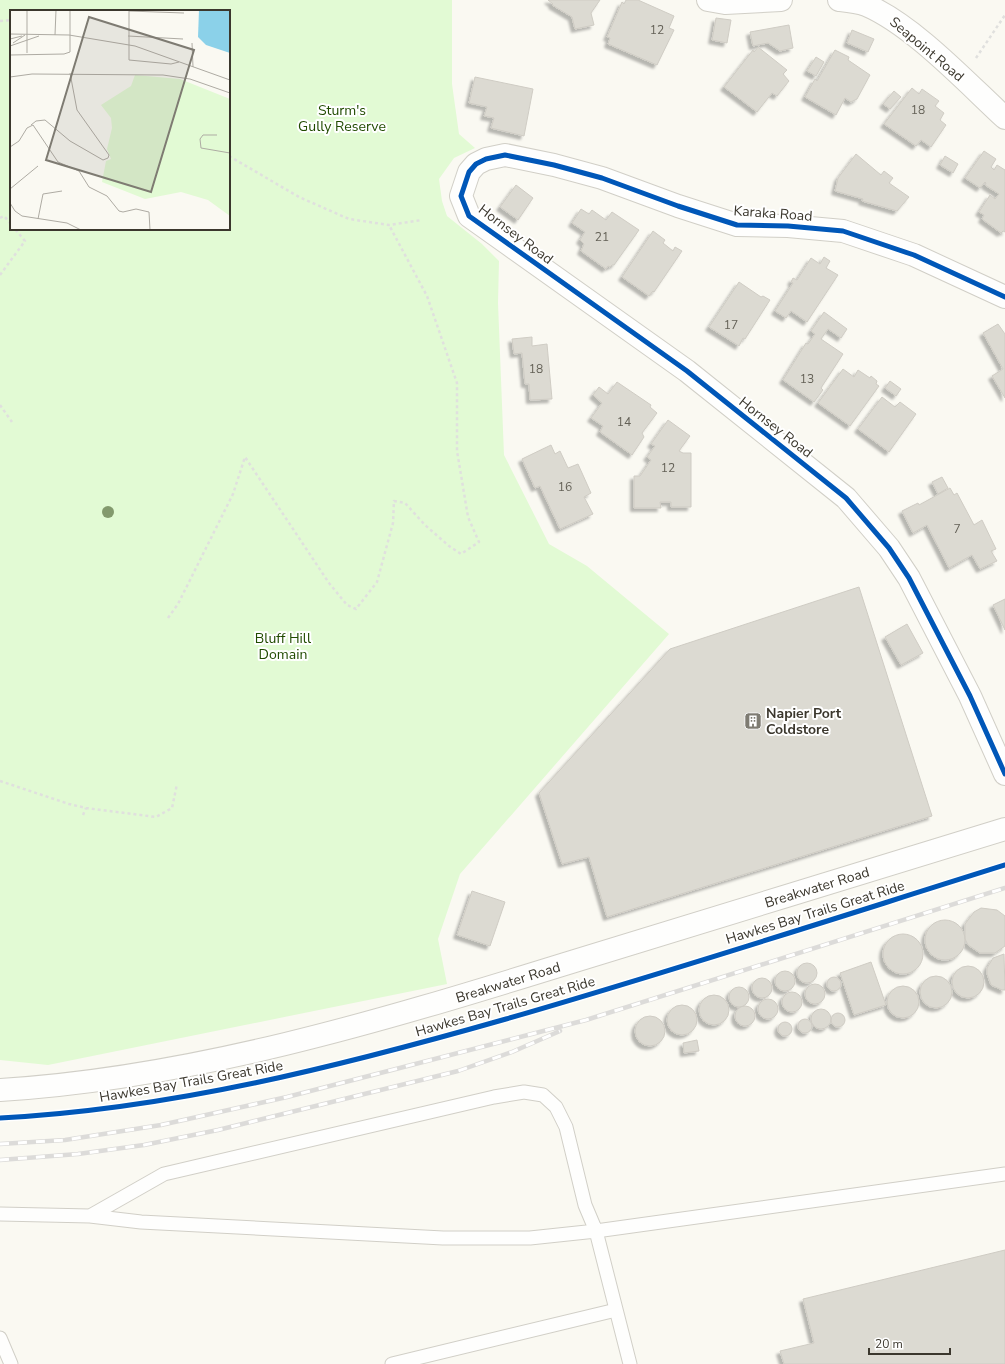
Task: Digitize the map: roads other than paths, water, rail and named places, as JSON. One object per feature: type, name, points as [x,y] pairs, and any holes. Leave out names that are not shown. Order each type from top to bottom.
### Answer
[{"type":"main road","points":[[708,0],[725,3],[781,0]]},
{"type":"main road","name":"Seapoint Road","points":[[839,0],[864,4],[889,16],[1005,118]]},
{"type":"main road","name":"Karaka Road","points":[[470,172],[476,164],[486,159],[505,155],[554,165],[602,178],[678,206],[737,224],[843,230],[914,255],[1005,297]]},
{"type":"main road","name":"Hornsey Road","points":[[470,172],[461,196],[469,216],[687,371],[846,498],[864,518],[889,548],[909,578],[970,696],[1005,774]]},
{"type":"main road","name":"Breakwater Road","points":[[0,1090],[36,1088],[120,1077],[206,1061],[309,1038],[444,1002],[1005,830]]},
{"type":"lane","points":[[90,1216],[164,1174],[494,1097],[524,1092],[543,1095],[556,1107],[566,1127],[585,1205],[596,1231],[630,1364]]},
{"type":"lane","points":[[0,1214],[90,1216],[141,1222],[443,1238],[530,1238],[596,1231],[1005,1174]]},
{"type":"lane","points":[[392,1364],[616,1310]]},
{"type":"lane","points":[[0,1338],[11,1364]]},
{"type":"railway","points":[[0,1144],[65,1140],[161,1125],[287,1097],[586,1020],[1005,888]]},
{"type":"railway","points":[[0,1160],[78,1154],[144,1145],[218,1130],[458,1071],[512,1052],[560,1031]]},
{"type":"place","name":"Napier Port Coldstore","points":[[753,721]]},
{"type":"park label","name":"Sturm's Gully Reserve","points":[[342,118]]},
{"type":"park label","name":"Bluff Hill Domain","points":[[283,646]]}]
